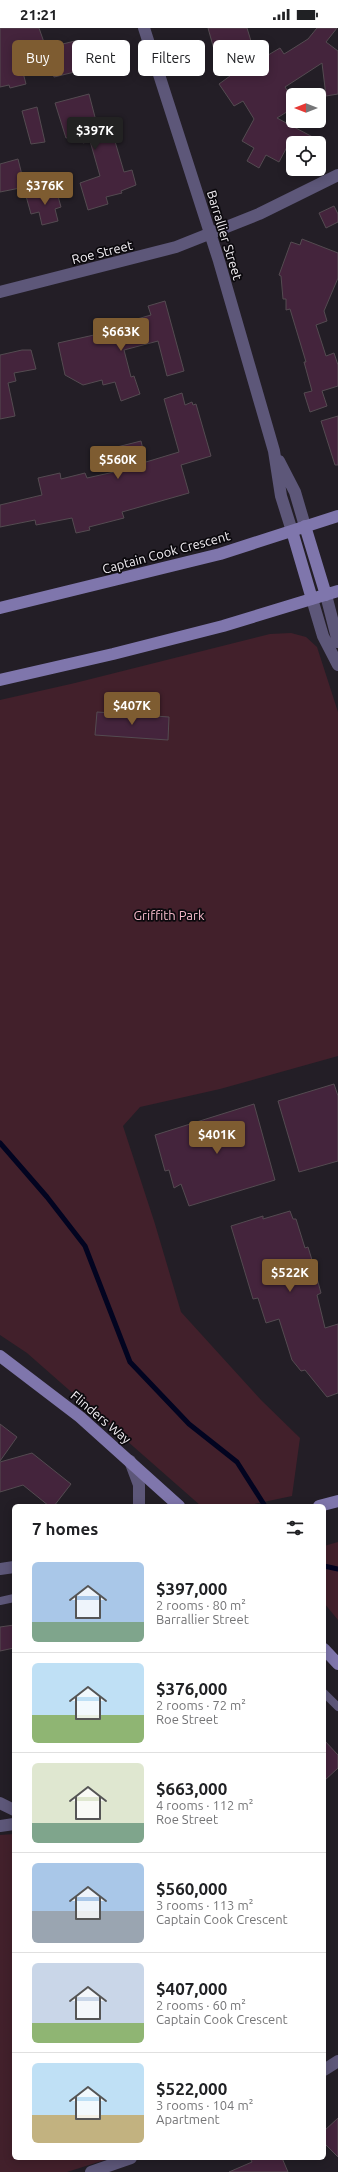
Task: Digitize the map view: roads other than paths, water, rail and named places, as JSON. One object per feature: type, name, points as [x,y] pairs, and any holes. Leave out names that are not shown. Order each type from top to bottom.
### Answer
[{"type":"main road","name":"Captain Cook Crescent","points":[[0,608],[220,554],[338,516]]},
{"type":"main road","points":[[306,526],[326,595]]},
{"type":"main road","points":[[292,531],[312,599]]},
{"type":"main road","points":[[0,680],[120,653],[223,626],[338,591]]},
{"type":"main road","name":"Flinders Way","points":[[0,1356],[80,1417],[130,1460],[177,1504]]},
{"type":"main road","points":[[326,1504],[338,1501]]},
{"type":"main road","points":[[326,1651],[338,1664]]},
{"type":"street","name":"Barrallier Street","points":[[144,28],[210,233],[274,451],[282,496],[292,531]]},
{"type":"street","name":"Roe Street","points":[[0,292],[176,247],[259,214],[338,175]]},
{"type":"street","name":"Barrallier Street","points":[[274,451],[295,492],[306,526]]},
{"type":"street","points":[[326,595],[338,642]]},
{"type":"street","points":[[312,599],[323,636],[338,665]]},
{"type":"street","points":[[130,1460],[139,1485],[139,1504]]},
{"type":"street","points":[[0,1569],[12,1567]]},
{"type":"street","points":[[0,1803],[12,1809]]},
{"type":"street","points":[[0,1826],[12,1824]]},
{"type":"street","points":[[326,2069],[338,2061]]},
{"type":"street","points":[[91,2172],[125,2160]]},
{"type":"lane","points":[[0,1600],[12,1598]]},
{"type":"lane","points":[[326,1695],[338,1707]]},
{"type":"waterway","points":[[0,1143],[47,1197],[85,1246],[130,1362],[189,1424],[237,1462],[264,1504]]},
{"type":"waterway","points":[[326,1566],[338,1569]]},
{"type":"park label","name":"Griffith Park","points":[[169,915]]}]
